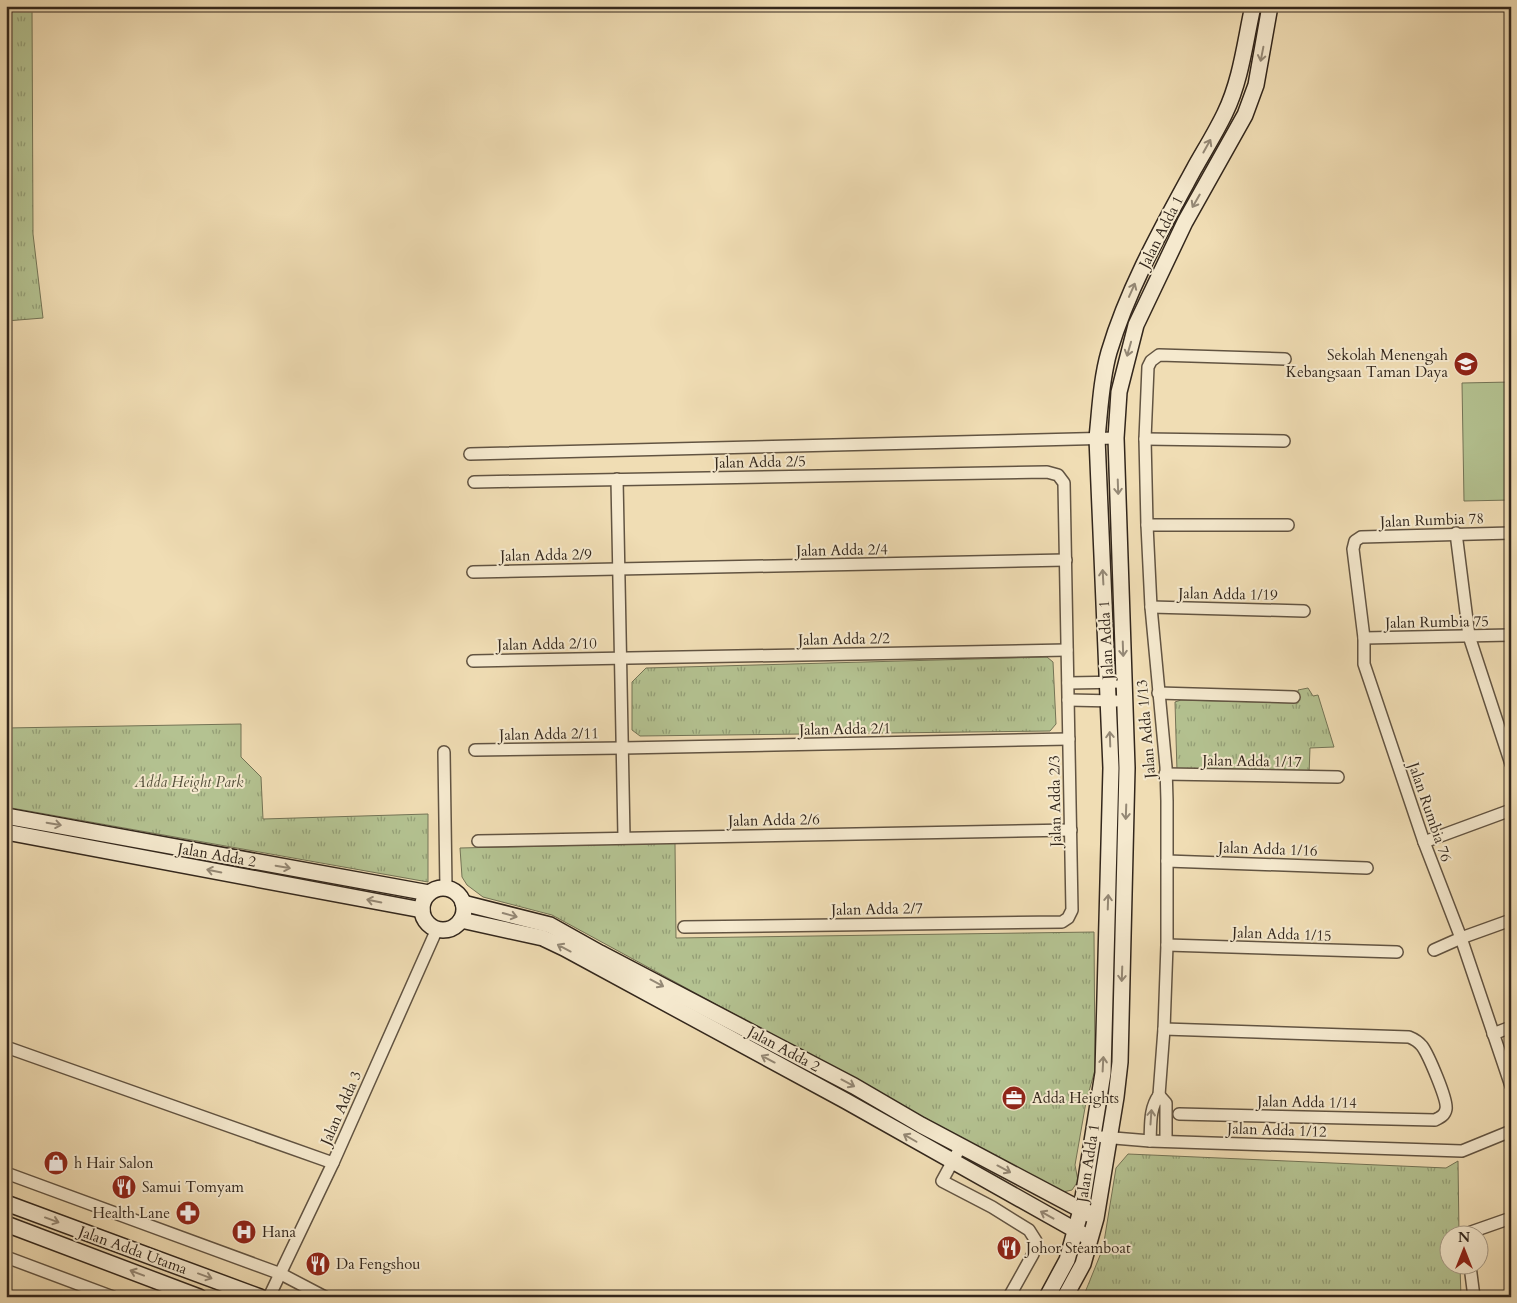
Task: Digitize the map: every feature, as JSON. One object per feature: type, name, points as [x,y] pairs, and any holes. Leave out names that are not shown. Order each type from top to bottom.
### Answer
[{"type":"street","name":"Jalan Adda 1","points":[[1047,1297],[1068,1260],[1081,1210],[1103,1073],[1111,768],[1097,438],[1103,381],[1120,318],[1138,276],[1170,212],[1226,112],[1238,78],[1252,6]]},
{"type":"street","name":"Jalan Adda 1","points":[[1065,1297],[1083,1264],[1096,1218],[1120,1062],[1127,768],[1116,438],[1119,392],[1136,325],[1184,222],[1245,116],[1256,85],[1270,6]]},
{"type":"street","name":"Jalan Adda 1/13","points":[[1159,1095],[1167,945],[1167,801],[1151,608],[1147,525],[1145,439],[1148,367],[1151,361],[1159,355],[1285,359]]},
{"type":"street","points":[[470,454],[1116,438]]},
{"type":"street","points":[[1145,439],[1284,441]]},
{"type":"street","name":"Jalan Adda 2/5","points":[[474,482],[1047,472],[1058,475],[1064,483],[1066,560]]},
{"type":"street","points":[[617,480],[624,837]]},
{"type":"street","points":[[1147,525],[1288,526]]},
{"type":"street","points":[[1456,533],[1469,636],[1507,740],[1511,764]]},
{"type":"street","name":"Jalan Rumbia 78","points":[[1355,542],[1361,537],[1511,533]]},
{"type":"street","name":"Jalan Rumbia 76","points":[[1355,542],[1354,549],[1364,638],[1364,664],[1424,842],[1462,938],[1511,1086]]},
{"type":"street","points":[[1066,560],[1067,650]]},
{"type":"street","name":"Jalan Adda 2/4","points":[[619,569],[1066,560]]},
{"type":"street","name":"Jalan Adda 2/9","points":[[473,572],[619,569]]},
{"type":"street","name":"Jalan Adda 1/19","points":[[1151,608],[1304,611]]},
{"type":"street","name":"Jalan Rumbia 75","points":[[1364,638],[1511,635]]},
{"type":"street","name":"Jalan Adda 2/2","points":[[621,658],[1067,650]]},
{"type":"street","name":"Jalan Adda 2/3","points":[[1067,650],[1072,910],[1068,918]]},
{"type":"street","name":"Jalan Adda 2/10","points":[[473,661],[621,658]]},
{"type":"street","points":[[1068,683],[1124,682]]},
{"type":"street","points":[[1158,693],[1294,697]]},
{"type":"street","points":[[1068,700],[1125,701]]},
{"type":"street","name":"Jalan Adda 2/1","points":[[622,748],[1069,739]]},
{"type":"street","name":"Jalan Adda 2/11","points":[[475,750],[622,748]]},
{"type":"street","points":[[444,752],[446,888]]},
{"type":"street","name":"Jalan Adda 1/17","points":[[1165,774],[1338,777]]},
{"type":"street","points":[[1424,842],[1511,810]]},
{"type":"street","name":"Jalan Adda 2","points":[[6,816],[429,894],[439,888],[446,888],[457,893],[463,903],[550,926],[597,959],[953,1162],[1090,1237]]},
{"type":"street","name":"Jalan Adda 2/6","points":[[478,841],[1070,830]]},
{"type":"street","name":"Jalan Adda 2","points":[[6,832],[422,910]]},
{"type":"street","name":"Jalan Adda 1/16","points":[[1167,861],[1367,868]]},
{"type":"street","points":[[429,894],[425,898],[422,910],[423,916],[426,922],[437,929],[448,930],[458,925],[464,915],[463,903]]},
{"type":"street","name":"Jalan Adda 2/7","points":[[684,927],[1062,922],[1068,918]]},
{"type":"street","name":"Jalan Adda 2","points":[[461,920],[543,938],[564,948],[597,959],[854,1086],[921,1125],[1096,1218]]},
{"type":"street","points":[[1434,950],[1511,920]]},
{"type":"street","name":"Jalan Adda 3","points":[[269,1297],[333,1163],[437,929]]},
{"type":"street","name":"Jalan Adda 1/15","points":[[1167,945],[1397,952]]},
{"type":"street","points":[[1493,1034],[1511,1027]]},
{"type":"street","name":"Jalan Adda 1/14","points":[[1164,1029],[1409,1037],[1421,1044],[1426,1052],[1445,1098],[1446,1110],[1443,1116],[1436,1120],[1178,1114]]},
{"type":"street","points":[[6,1047],[333,1163]]},
{"type":"street","points":[[1150,1141],[1153,1102],[1159,1095],[1166,1102],[1166,1141]]},
{"type":"street","name":"Jalan Adda 1/12","points":[[1092,1135],[1150,1141],[1462,1150],[1511,1131]]},
{"type":"street","points":[[961,1146],[942,1181],[992,1207],[1029,1230],[1036,1241],[1033,1254],[1009,1297]]},
{"type":"street","points":[[6,1173],[280,1274],[325,1297]]},
{"type":"street","name":"Jalan Adda Utama","points":[[6,1204],[260,1297]]},
{"type":"street","points":[[1490,1226],[1511,1218]]},
{"type":"street","name":"Jalan Adda Utama","points":[[6,1224],[199,1297]]},
{"type":"street","points":[[6,1257],[113,1297]]},
{"type":"street","points":[[1471,1276],[1474,1297]]},
{"type":"green space","points":[[6,6],[32,6],[33,234],[43,318],[6,321]]},
{"type":"green space","points":[[1511,382],[1511,500],[1464,501],[1462,383]]},
{"type":"green space","points":[[1047,657],[1053,662],[1056,724],[1050,731],[640,736],[632,730],[632,682],[646,668]]},
{"type":"green space","points":[[1308,688],[1313,696],[1318,695],[1334,747],[1310,748],[1309,774],[1177,771],[1175,702],[1181,700],[1298,703],[1298,690]]},
{"type":"green space","name":"Adda Height Park","points":[[241,724],[241,757],[261,777],[263,819],[428,814],[428,882],[6,807],[6,728]]},
{"type":"green space","points":[[675,843],[676,938],[1094,932],[1095,1070],[1086,1102],[1075,1165],[1078,1181],[1072,1190],[1063,1192],[1052,1187],[552,915],[483,897],[467,885],[462,877],[460,848]]},
{"type":"green space","points":[[1128,1154],[1446,1168],[1458,1161],[1459,1226],[1440,1226],[1440,1276],[1460,1276],[1461,1297],[1087,1297],[1084,1295],[1103,1248],[1116,1168]]},
{"type":"place","name":"Sekolah Menengah Kebangsaan Taman Daya","points":[[1466,364]]},
{"type":"place","name":"Adda Heights","points":[[1014,1098]]},
{"type":"place","name":"h Hair Salon","points":[[56,1163]]},
{"type":"place","name":"Samui Tomyam","points":[[124,1187]]},
{"type":"place","name":"Health Lane","points":[[188,1213]]},
{"type":"place","name":"Hana","points":[[244,1232]]},
{"type":"place","name":"Johor Steamboat","points":[[1009,1248]]},
{"type":"place","name":"Da Fengshou","points":[[318,1264]]}]
